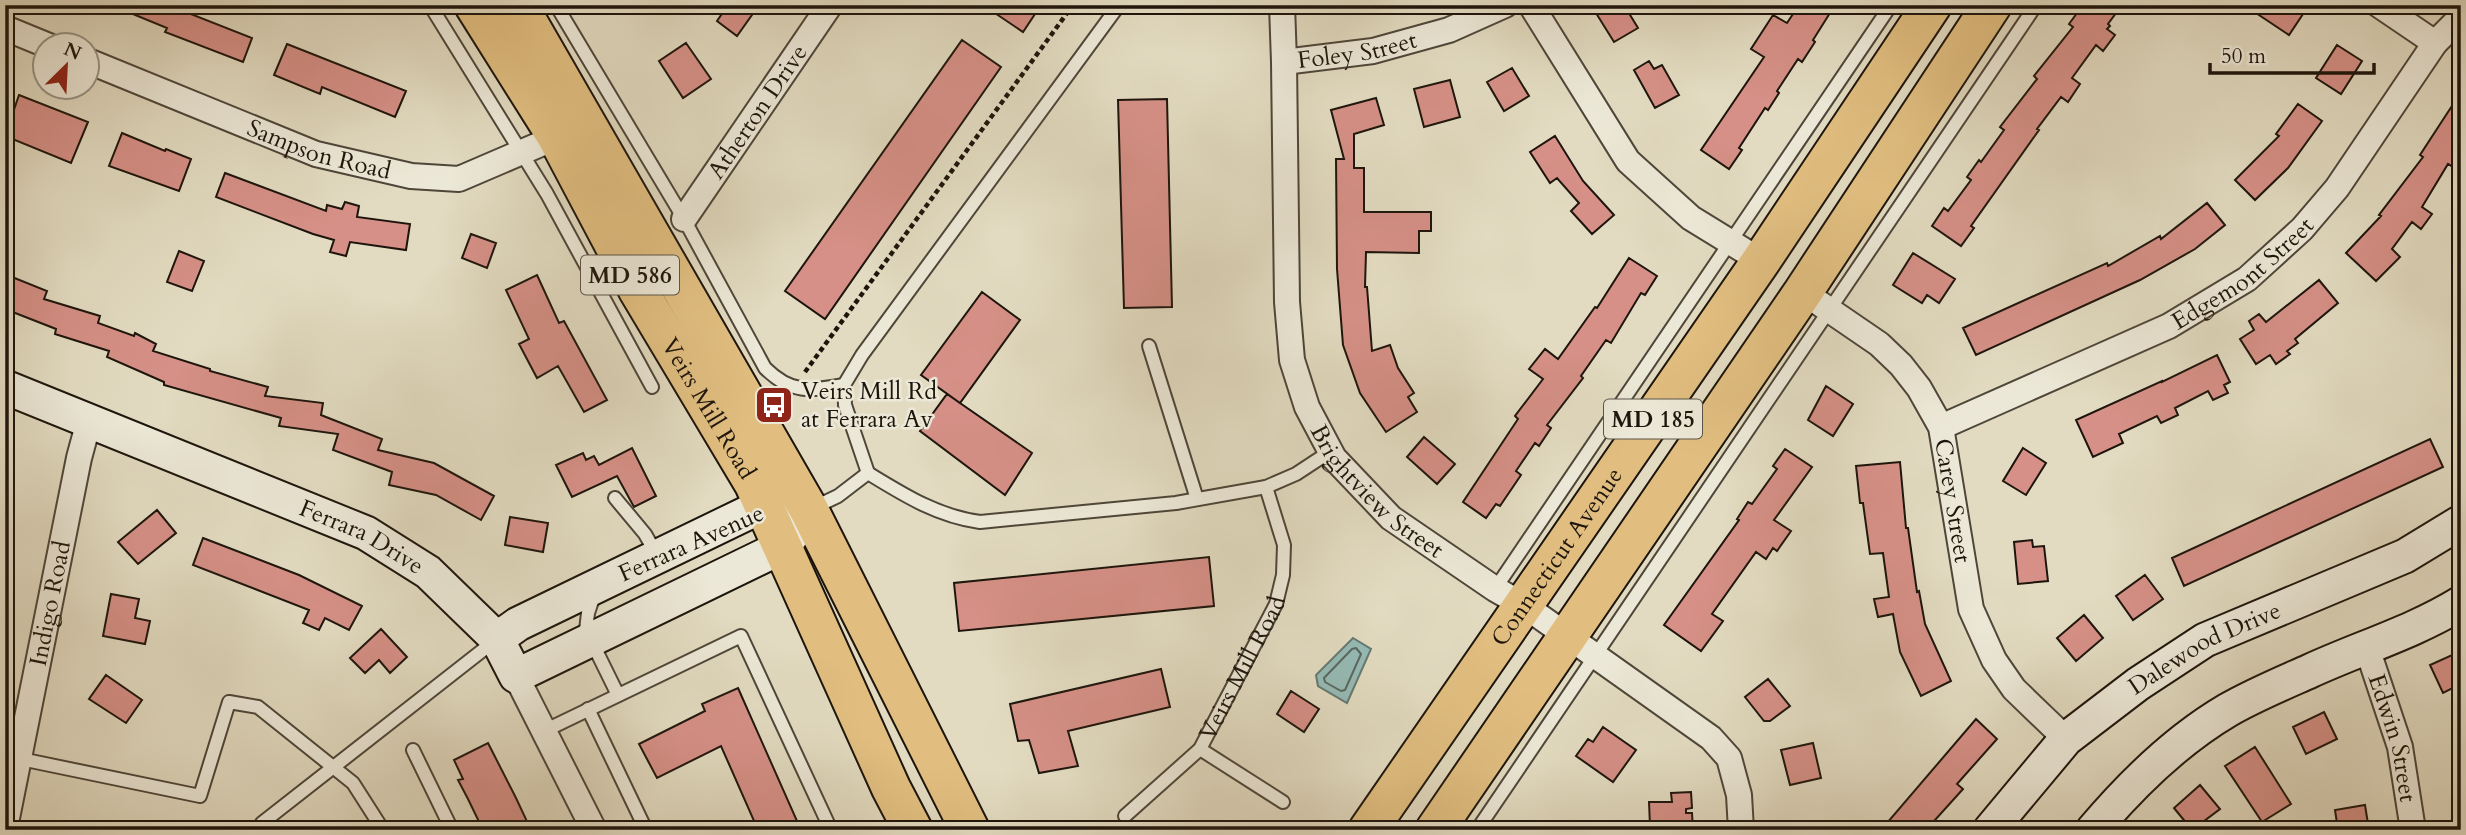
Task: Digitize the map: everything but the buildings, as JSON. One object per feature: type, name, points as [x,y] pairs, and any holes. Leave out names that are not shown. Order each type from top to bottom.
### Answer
[{"type":"main road","name":"Veirs Mill Road","points":[[474,5],[557,137],[638,290],[754,484],[891,788],[913,830]]},
{"type":"main road","name":"Veirs Mill Road","points":[[518,5],[809,510],[970,830]]},
{"type":"main road","name":"Connecticut Avenue","points":[[1368,830],[1510,597],[1746,252],[1932,5]]},
{"type":"main road","name":"MD 185","points":[[1435,830],[1581,646],[1817,302],[1992,5]]},
{"type":"main road","points":[[891,788],[907,830]]},
{"type":"street","name":"Atherton Drive","points":[[684,219],[830,5]]},
{"type":"street","name":"Brightview Street","points":[[1282,5],[1287,302],[1293,360],[1307,407],[1334,458],[1391,518],[1510,597],[1711,738],[1729,758],[1739,795],[1741,830]]},
{"type":"street","name":"Foley Street","points":[[1284,62],[1373,51],[1449,30],[1505,5]]},
{"type":"street","points":[[1531,5],[1628,161],[1691,218],[1746,252]]},
{"type":"street","points":[[2379,5],[2435,43]]},
{"type":"street","name":"Edgemont Street","points":[[1941,427],[2169,326],[2247,279],[2302,229],[2337,188],[2435,43],[2461,17]]},
{"type":"street","points":[[5,28],[32,39]]},
{"type":"street","name":"Sampson Road","points":[[102,67],[316,153],[411,176],[459,179],[557,137]]},
{"type":"street","name":"Carey Street","points":[[1817,302],[1879,344],[1901,365],[1919,388],[1941,427],[1972,609],[1994,660],[2014,688],[2066,739]]},
{"type":"street","name":"Ferrara Drive","points":[[5,387],[366,533],[428,572],[497,639],[594,830]]},
{"type":"street","name":"Indigo Road","points":[[5,828],[21,759],[79,458],[89,421]]},
{"type":"street","name":"Ferrara Avenue","points":[[497,639],[518,624],[764,505],[809,510],[784,546],[516,676]]},
{"type":"street","name":"Dalewood Drive","points":[[1990,830],[2066,739],[2138,684],[2205,640],[2405,556],[2461,522]]},
{"type":"street","points":[[2093,830],[2125,791],[2176,748],[2228,711],[2311,670],[2367,648],[2461,604]]},
{"type":"street","name":"Edwin Street","points":[[2367,648],[2400,747],[2413,830]]},
{"type":"lane","name":"Veirs Mill Road","points":[[430,5],[547,194],[652,387]]},
{"type":"lane","points":[[556,5],[684,219],[765,368],[784,384],[800,389],[812,391],[844,385]]},
{"type":"lane","points":[[1119,5],[862,355],[844,385],[845,405],[868,473],[936,511],[957,519],[980,522],[1197,499],[1266,487],[1296,474],[1331,451]]},
{"type":"lane","points":[[1746,252],[1891,5]]},
{"type":"lane","points":[[1817,302],[2036,5]]},
{"type":"lane","points":[[1149,346],[1197,499]]},
{"type":"lane","points":[[809,510],[838,495],[868,473]]},
{"type":"lane","name":"Veirs Mill Road","points":[[1125,816],[1200,749],[1276,604],[1283,575],[1284,545],[1266,487]]},
{"type":"lane","points":[[615,498],[645,534],[657,556]]},
{"type":"lane","points":[[598,584],[588,613],[586,630],[618,695]]},
{"type":"lane","points":[[544,731],[741,636],[831,830]]},
{"type":"lane","points":[[258,830],[262,823],[333,766],[497,639]]},
{"type":"lane","points":[[1478,830],[1581,646]]},
{"type":"lane","points":[[21,759],[200,796],[229,702],[258,707],[353,783],[383,830]]},
{"type":"lane","points":[[588,709],[646,830]]},
{"type":"lane","points":[[1200,749],[1283,802]]},
{"type":"lane","points":[[414,750],[452,830]]},
{"type":"path","points":[[804,372],[1073,5]]},
{"type":"water","points":[[1353,638],[1371,649],[1347,703],[1318,686],[1316,675]]},
{"type":"place","name":"Veirs Mill Rd at Ferrara Av","points":[[774,405]]}]
